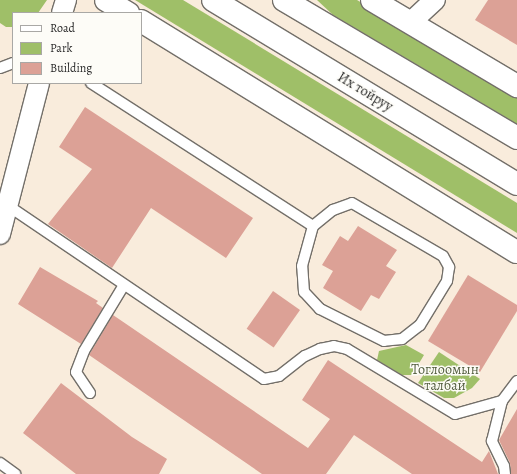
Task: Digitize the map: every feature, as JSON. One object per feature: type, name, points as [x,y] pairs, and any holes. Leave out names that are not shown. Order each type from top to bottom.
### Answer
[{"type":"street","points":[[62,12],[66,0]]},
{"type":"street","points":[[106,0],[126,12]]},
{"type":"street","name":"Их тойруу","points":[[213,0],[517,184]]},
{"type":"street","points":[[284,0],[517,138]]},
{"type":"street","points":[[372,0],[517,86]]},
{"type":"street","points":[[410,23],[435,0]]},
{"type":"street","points":[[142,22],[517,252]]},
{"type":"street","points":[[0,234],[39,84]]},
{"type":"lane","points":[[0,68],[12,63]]},
{"type":"lane","points":[[93,84],[313,226]]},
{"type":"lane","points":[[352,203],[443,256],[449,267],[447,281],[420,325],[402,339],[384,342],[320,309],[304,292],[302,266],[313,226],[333,210],[352,203]]},
{"type":"lane","points":[[7,204],[264,379],[279,376],[305,356],[320,349],[334,346],[347,348],[455,414],[502,401]]},
{"type":"lane","points":[[90,393],[76,372],[84,351],[124,284]]},
{"type":"lane","points":[[505,474],[504,466],[492,441],[502,401],[517,381]]},
{"type":"lane","points":[[0,463],[15,474]]},
{"type":"green space","points":[[0,0],[47,0],[39,12],[12,12],[12,27],[6,27],[0,23]]},
{"type":"green space","points":[[135,0],[183,0],[517,203],[517,233]]},
{"type":"green space","points":[[317,0],[357,0],[517,95],[517,124],[333,15]]},
{"type":"green space","name":"Тоглоомын талбай","points":[[406,345],[424,355],[412,375],[402,375],[377,360],[379,351]]},
{"type":"green space","name":"Тоглоомын талбай","points":[[439,352],[480,379],[472,388],[454,398],[444,398],[418,383]]},
{"type":"building","points":[[488,0],[517,0],[517,45],[475,20]]},
{"type":"building","points":[[85,107],[253,218],[226,258],[151,208],[112,268],[48,224],[92,169],[59,147]]},
{"type":"building","points":[[358,226],[397,250],[386,266],[396,272],[379,299],[371,295],[361,311],[323,288],[333,271],[322,265],[340,236],[348,241]]},
{"type":"building","points":[[40,267],[98,301],[96,303],[103,308],[81,344],[18,304]]},
{"type":"building","points":[[468,275],[517,305],[517,311],[480,372],[428,341]]},
{"type":"building","points":[[273,291],[300,310],[274,348],[247,329]]},
{"type":"building","points":[[113,315],[308,448],[330,419],[302,400],[328,360],[482,462],[489,451],[498,474],[412,474],[354,435],[326,474],[262,474],[89,355]]},
{"type":"building","points":[[61,383],[132,437],[167,459],[159,474],[76,474],[23,433]]},
{"type":"building","points":[[517,409],[517,474],[511,474],[510,463],[499,440]]}]
